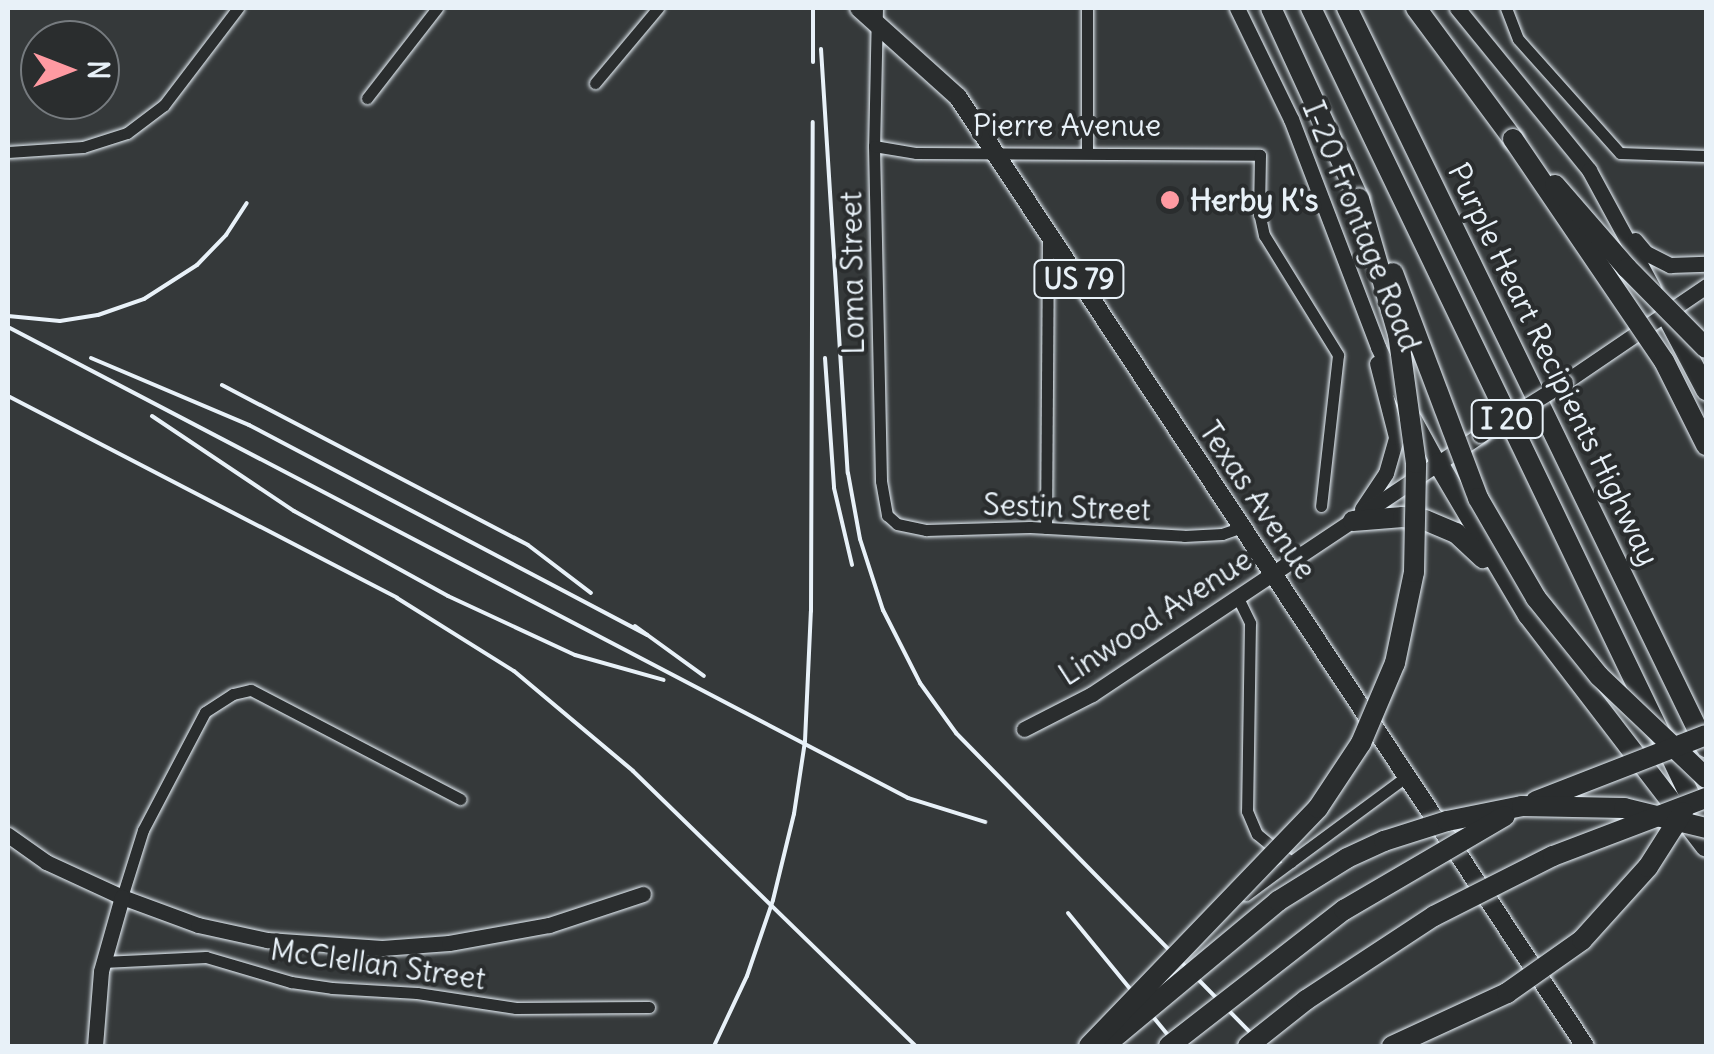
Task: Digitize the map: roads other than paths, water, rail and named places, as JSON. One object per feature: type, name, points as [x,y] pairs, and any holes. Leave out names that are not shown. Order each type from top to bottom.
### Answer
[{"type":"highway","points":[[1271,8],[1376,229],[1478,498],[1526,583],[1598,676],[1706,778]]},
{"type":"highway","name":"Purple Heart Recipients Highway","points":[[1311,8],[1706,828]]},
{"type":"highway","name":"Purple Heart Recipients Highway","points":[[1348,8],[1706,748]]},
{"type":"highway","points":[[1416,8],[1513,139],[1664,361],[1706,445]]},
{"type":"highway","points":[[1513,139],[1627,268],[1706,348]]},
{"type":"highway","points":[[1089,1046],[1318,808],[1361,743],[1394,663],[1414,572],[1415,448],[1398,334],[1359,199]]},
{"type":"highway","points":[[1666,314],[1706,390]]},
{"type":"highway","points":[[1438,463],[1504,581]]},
{"type":"highway","points":[[1354,521],[1403,517],[1443,525],[1475,549],[1504,581],[1706,847]]},
{"type":"highway","points":[[1169,1046],[1344,910],[1446,847],[1574,784],[1706,734]]},
{"type":"highway","points":[[1392,1046],[1507,993],[1582,940],[1648,867],[1679,820],[1706,758]]},
{"type":"highway","points":[[1248,1046],[1306,1000],[1434,916],[1568,849],[1706,798]]},
{"type":"highway","points":[[1104,1046],[1278,901],[1347,858],[1384,841],[1447,820],[1522,806],[1624,808],[1706,828]]},
{"type":"main road","name":"Texas Avenue","points":[[859,8],[877,15],[951,86],[1585,1046]]},
{"type":"main road","name":"I-20 Frontage Road","points":[[1237,8],[1292,118],[1378,347],[1438,463]]},
{"type":"main road","points":[[1457,8],[1550,117],[1646,252],[1670,265],[1706,264]]},
{"type":"main road","points":[[1598,186],[1666,314],[1706,286]]},
{"type":"main road","points":[[1354,288],[1390,404],[1396,437],[1386,473],[1354,521]]},
{"type":"main road","name":"Linwood Avenue","points":[[1024,729],[1092,694],[1666,314]]},
{"type":"main road","points":[[8,835],[46,862],[122,897],[230,933],[382,948],[516,933],[643,894]]},
{"type":"main road","points":[[95,1046],[103,962],[122,897]]},
{"type":"street","points":[[8,152],[83,147],[127,133],[164,105],[238,8]]},
{"type":"street","points":[[367,98],[437,8]]},
{"type":"street","points":[[595,83],[658,8]]},
{"type":"street","points":[[1086,8],[1087,152]]},
{"type":"street","points":[[1506,8],[1518,39],[1620,154],[1706,156]]},
{"type":"street","name":"Loma Street","points":[[877,15],[874,146],[882,481],[891,520]]},
{"type":"street","name":"Pierre Avenue","points":[[874,146],[907,153],[1260,155],[1258,199],[1264,235],[1338,355],[1321,506]]},
{"type":"street","points":[[1046,528],[1048,232]]},
{"type":"street","name":"Sestin Street","points":[[891,520],[926,530],[1046,528],[1184,536],[1222,534],[1242,527]]},
{"type":"street","points":[[1238,598],[1250,623],[1247,811],[1258,834],[1291,862]]},
{"type":"street","points":[[122,897],[143,830],[205,712],[233,694],[251,690],[460,799]]},
{"type":"street","points":[[1246,895],[1408,776]]},
{"type":"street","name":"McClellan Street","points":[[103,962],[192,956],[291,982],[332,988],[417,993],[516,1008],[649,1007]]},
{"type":"railway","points":[[813,8],[813,62]]},
{"type":"railway","points":[[821,49],[848,473],[860,539],[883,610],[920,683],[956,733],[1264,1046]]},
{"type":"railway","points":[[714,1046],[747,976],[773,900],[794,814],[805,741],[811,611],[813,122]]},
{"type":"railway","points":[[8,316],[60,321],[98,315],[144,299],[197,265],[226,235],[247,203]]},
{"type":"railway","points":[[8,327],[908,798],[985,822]]},
{"type":"railway","points":[[91,358],[249,425],[647,635]]},
{"type":"railway","points":[[825,358],[834,488],[852,565]]},
{"type":"railway","points":[[222,385],[528,545],[591,593]]},
{"type":"railway","points":[[8,396],[397,598],[514,671],[633,771],[916,1046]]},
{"type":"railway","points":[[152,416],[294,511],[448,596],[575,655],[664,680]]},
{"type":"railway","points":[[635,626],[704,676]]},
{"type":"railway","points":[[1068,913],[1177,1046]]},
{"type":"place","name":"Herby K's","points":[[1170,200]]}]
